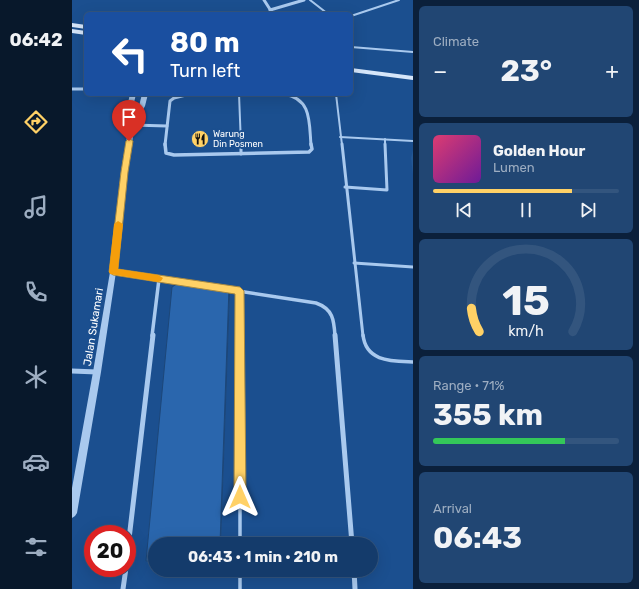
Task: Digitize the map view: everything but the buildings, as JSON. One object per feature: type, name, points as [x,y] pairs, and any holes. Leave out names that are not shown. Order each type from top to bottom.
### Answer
[{"type":"main road","points":[[72,25],[84,27]]},
{"type":"main road","points":[[72,31],[84,34]]},
{"type":"main road","points":[[353,70],[413,78]]},
{"type":"street","points":[[264,0],[270,10],[304,0]]},
{"type":"street","points":[[72,89],[84,89]]},
{"type":"street","name":"Jalan Sukamari","points":[[133,96],[130,107],[133,122]]},
{"type":"street","name":"Jalan Sukamari","points":[[72,513],[113,272],[124,172],[133,122],[142,106],[144,96]]},
{"type":"street","points":[[182,96],[174,98],[170,101],[165,148],[166,154],[304,153],[311,151],[307,109],[305,105],[291,96]]},
{"type":"street","points":[[133,122],[167,126]]},
{"type":"street","points":[[113,272],[188,283]]},
{"type":"street","points":[[130,525],[158,278]]},
{"type":"street","points":[[218,288],[316,303],[329,308],[332,313],[334,318],[351,537]]},
{"type":"street","points":[[72,371],[97,372]]},
{"type":"street","points":[[123,589],[125,577]]},
{"type":"street","points":[[354,577],[355,589]]},
{"type":"lane","points":[[310,0],[325,12]]},
{"type":"lane","points":[[353,15],[399,0]]},
{"type":"lane","points":[[353,47],[413,52]]},
{"type":"lane","points":[[239,96],[241,154]]},
{"type":"lane","points":[[336,96],[345,187],[364,344],[369,352],[377,358],[390,361],[413,362]]},
{"type":"lane","points":[[340,136],[413,141]]},
{"type":"lane","points":[[345,187],[387,190],[385,139]]},
{"type":"lane","points":[[354,263],[413,267]]},
{"type":"lane","points":[[240,291],[240,537]]},
{"type":"lane","points":[[240,577],[240,589]]},
{"type":"slow traffic","points":[[118,224],[113,272],[158,278]]},
{"type":"place","name":"Warung Din Posmen","points":[[200,139]]},
{"type":"route","points":[[129,141],[124,172],[113,272],[240,291],[240,497]]}]
